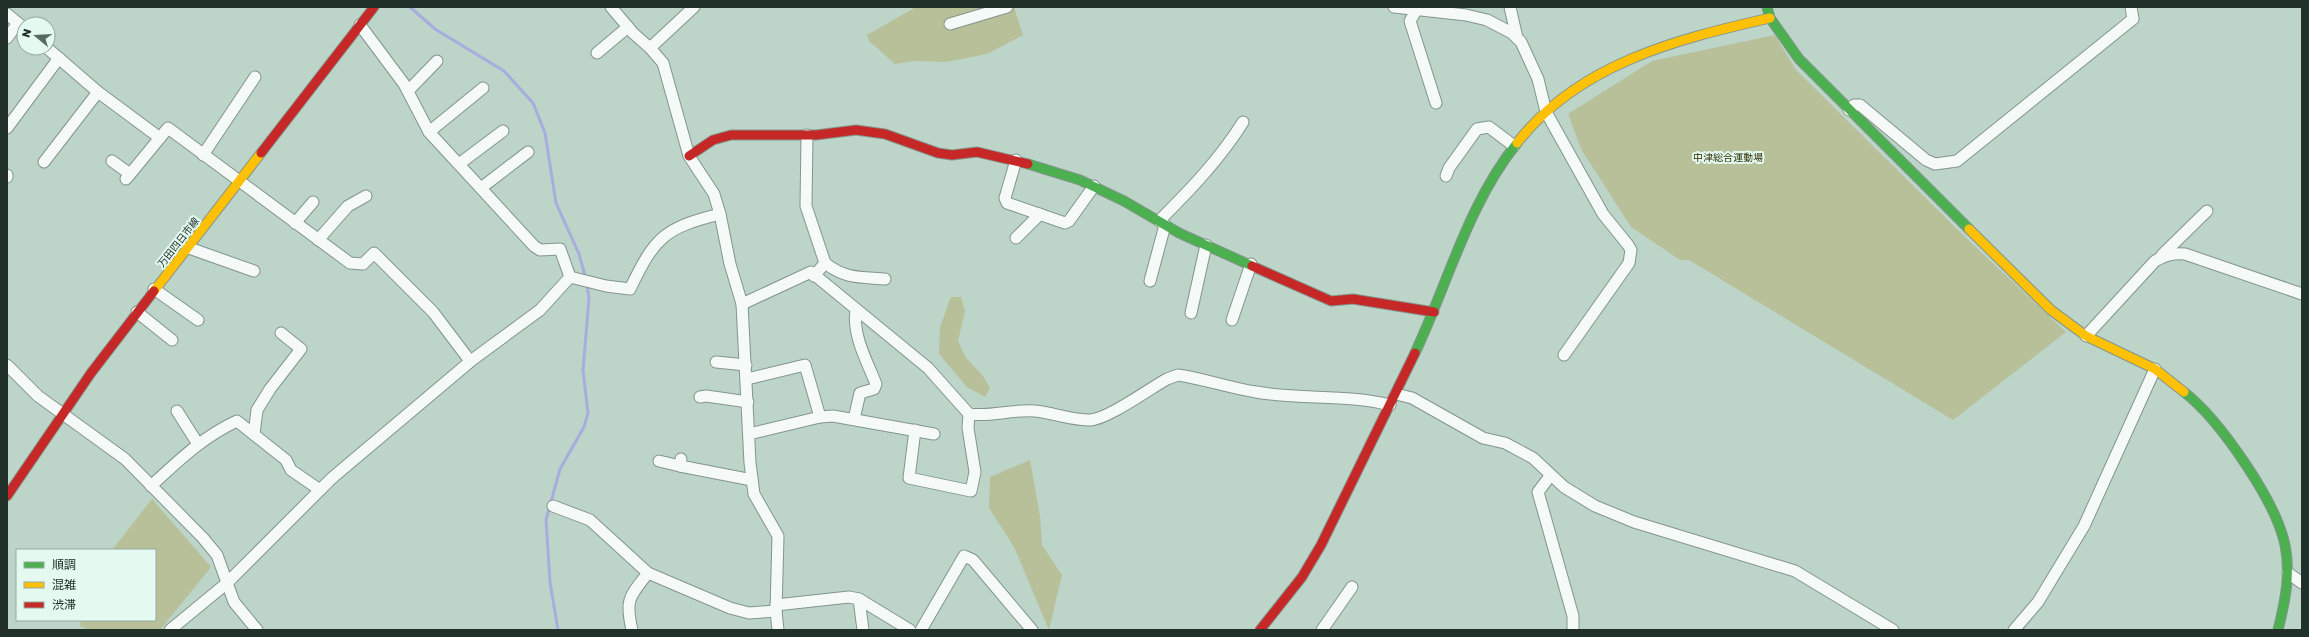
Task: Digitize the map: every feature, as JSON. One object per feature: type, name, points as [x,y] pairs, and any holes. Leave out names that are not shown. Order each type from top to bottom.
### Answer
[{"type":"street","name":"万田四日市線","points":[[7,496],[62,412],[154,289],[189,248],[374,7]]},
{"type":"street","points":[[611,7],[663,63],[689,156],[714,194],[720,214],[730,264],[742,304],[749,434],[754,494],[778,536],[776,608],[778,630]]},
{"type":"street","points":[[650,48],[694,7]]},
{"type":"street","points":[[950,24],[1007,7]]},
{"type":"street","points":[[1394,7],[1416,11],[1466,15],[1487,20],[1512,33],[1518,38],[1538,79],[1546,112],[1589,190],[1630,250],[1629,263],[1564,355]]},
{"type":"street","points":[[1510,7],[1518,38]]},
{"type":"street","points":[[1768,7],[1770,18],[1799,59],[1848,110],[2051,310],[2086,336],[2155,370],[2197,402],[2223,432],[2273,509],[2285,544],[2288,573],[2285,602],[2278,630]]},
{"type":"street","points":[[1848,110],[1854,105],[1860,105],[1926,160],[1935,164],[1956,162],[2133,19],[2131,7]]},
{"type":"street","points":[[1416,11],[1410,21],[1436,103]]},
{"type":"street","points":[[7,14],[16,22]]},
{"type":"street","points":[[1260,630],[1306,570],[1347,499],[1434,312],[1475,211],[1498,168],[1514,146],[1546,112],[1580,86],[1617,63],[1685,38],[1770,18]]},
{"type":"street","points":[[360,26],[408,90],[429,132],[534,246],[540,250],[560,249],[570,277]]},
{"type":"street","points":[[597,53],[628,27]]},
{"type":"street","points":[[7,38],[16,30]]},
{"type":"street","points":[[56,56],[98,92],[160,138]]},
{"type":"street","points":[[7,128],[59,58]]},
{"type":"street","points":[[408,90],[437,61]]},
{"type":"street","points":[[202,154],[255,77]]},
{"type":"street","points":[[429,132],[483,88]]},
{"type":"street","points":[[44,162],[98,92]]},
{"type":"street","points":[[1150,281],[1162,223],[1229,145],[1243,122]]},
{"type":"street","points":[[1446,176],[1449,168],[1477,129],[1489,127],[1514,146]]},
{"type":"street","points":[[112,161],[128,177],[168,128],[350,263],[363,264],[374,253],[433,312],[470,361]]},
{"type":"street","points":[[689,156],[713,140],[731,135],[807,135],[856,130],[885,134],[938,153],[952,155],[977,152],[1016,160],[1073,177],[1094,186],[1206,245],[1331,301],[1353,299],[1434,312]]},
{"type":"street","points":[[459,164],[503,131]]},
{"type":"street","points":[[807,135],[806,206],[825,264],[836,272],[847,276],[885,279]]},
{"type":"street","points":[[481,188],[528,152]]},
{"type":"street","points":[[1016,160],[1005,198],[1007,203],[1065,223],[1069,221],[1094,186]]},
{"type":"street","points":[[318,240],[348,206],[366,196]]},
{"type":"street","points":[[296,223],[313,202]]},
{"type":"street","points":[[2086,336],[2155,261],[2208,211]]},
{"type":"street","points":[[570,277],[606,286],[630,289],[647,254],[658,241],[676,228],[690,221],[720,214]]},
{"type":"street","points":[[1016,238],[1040,214]]},
{"type":"street","points":[[1191,313],[1206,245]]},
{"type":"street","points":[[189,248],[254,270]]},
{"type":"street","points":[[2155,261],[2164,256],[2185,254],[2302,294]]},
{"type":"street","points":[[814,276],[825,264]]},
{"type":"street","points":[[1232,320],[1251,264]]},
{"type":"street","points":[[742,304],[811,272],[928,368],[969,414],[982,416],[1035,411],[1074,419],[1091,420],[1104,417],[1167,378],[1178,376],[1255,392],[1298,397],[1353,398],[1390,405]]},
{"type":"street","points":[[170,630],[227,583],[320,490],[470,361],[540,310],[570,277]]},
{"type":"street","points":[[154,289],[198,320]]},
{"type":"street","points":[[854,419],[860,393],[874,389],[876,384],[857,333],[854,321],[856,310]]},
{"type":"street","points":[[137,312],[172,340]]},
{"type":"street","points":[[254,434],[258,410],[270,389],[301,349],[281,333]]},
{"type":"street","points":[[716,362],[746,365]]},
{"type":"street","points":[[747,379],[805,365],[820,417]]},
{"type":"street","points":[[7,366],[38,396],[125,459],[217,555],[234,602],[257,630]]},
{"type":"street","points":[[2014,630],[2038,602],[2084,526],[2155,370]]},
{"type":"street","points":[[1396,394],[1412,398],[1483,438],[1505,443],[1533,458],[1550,476],[1576,496],[1634,522],[1795,571],[1893,630]]},
{"type":"street","points":[[700,397],[706,396],[748,402]]},
{"type":"street","points":[[177,411],[198,444]]},
{"type":"street","points":[[915,430],[909,478],[971,491],[975,472],[968,428],[969,414]]},
{"type":"street","points":[[749,434],[820,417],[833,416],[934,434]]},
{"type":"street","points":[[151,486],[198,444],[218,429],[237,420],[286,460],[291,470],[320,490]]},
{"type":"street","points":[[659,461],[681,463],[752,480]]},
{"type":"street","points":[[1550,476],[1538,492],[1573,616],[1573,630]]},
{"type":"street","points":[[553,506],[590,520],[648,573],[730,608],[748,613],[849,597],[859,600],[910,630]]},
{"type":"street","points":[[921,630],[964,556],[973,560],[1032,630]]},
{"type":"street","points":[[632,630],[627,611],[629,600],[648,573]]},
{"type":"street","points":[[2288,573],[2302,583]]},
{"type":"street","points":[[1322,630],[1352,587]]},
{"type":"street","points":[[859,600],[863,630]]},
{"type":"green space","points":[[916,7],[1014,7],[1023,35],[987,54],[946,62],[914,61],[895,64],[869,41],[867,35]]},
{"type":"green space","name":"中津総合運動場","points":[[1775,35],[1796,70],[1964,236],[2066,332],[1953,420],[1689,260],[1680,260],[1631,227],[1581,149],[1568,114],[1652,61]]},
{"type":"green space","points":[[951,297],[961,297],[965,311],[958,341],[966,358],[983,376],[990,388],[985,397],[967,387],[939,354],[940,327]]},
{"type":"green space","points":[[1030,460],[1040,516],[1042,545],[1062,575],[1049,630],[1014,547],[989,508],[990,477]]},
{"type":"green space","points":[[152,499],[211,567],[160,630],[88,630],[80,626],[81,621],[156,621],[156,549],[113,549]]},
{"type":"waterway","points":[[410,7],[435,29],[504,71],[533,103],[545,133],[556,203],[579,254],[586,279]]},
{"type":"waterway","points":[[558,630],[550,582],[546,520],[560,469],[584,427],[588,413],[583,371],[589,298],[587,285]]},
{"type":"traffic: fast","points":[[1767,7],[1770,18],[1799,59],[1969,229]]},
{"type":"traffic: fast","points":[[1415,353],[1472,218],[1485,192],[1517,143]]},
{"type":"traffic: fast","points":[[1028,164],[1080,180],[1124,201],[1179,233],[1252,266]]},
{"type":"traffic: fast","points":[[2184,392],[2213,421],[2244,462],[2258,484],[2280,527],[2287,556],[2287,577],[2285,598],[2278,630]]},
{"type":"traffic: slow","points":[[1517,143],[1542,116],[1569,93],[1599,74],[1665,46],[1700,35],[1770,18]]},
{"type":"traffic: slow","points":[[154,291],[261,153]]},
{"type":"traffic: slow","points":[[1969,229],[2051,310],[2086,336],[2155,369],[2184,392]]},
{"type":"traffic: jam","points":[[261,153],[374,7]]},
{"type":"traffic: jam","points":[[689,156],[713,140],[731,135],[816,135],[856,130],[885,134],[938,153],[952,155],[977,152],[1028,164]]},
{"type":"traffic: jam","points":[[1252,266],[1331,301],[1353,299],[1434,312]]},
{"type":"traffic: jam","points":[[7,496],[91,373],[154,291]]},
{"type":"traffic: jam","points":[[1260,630],[1302,577],[1321,545],[1415,353]]}]
